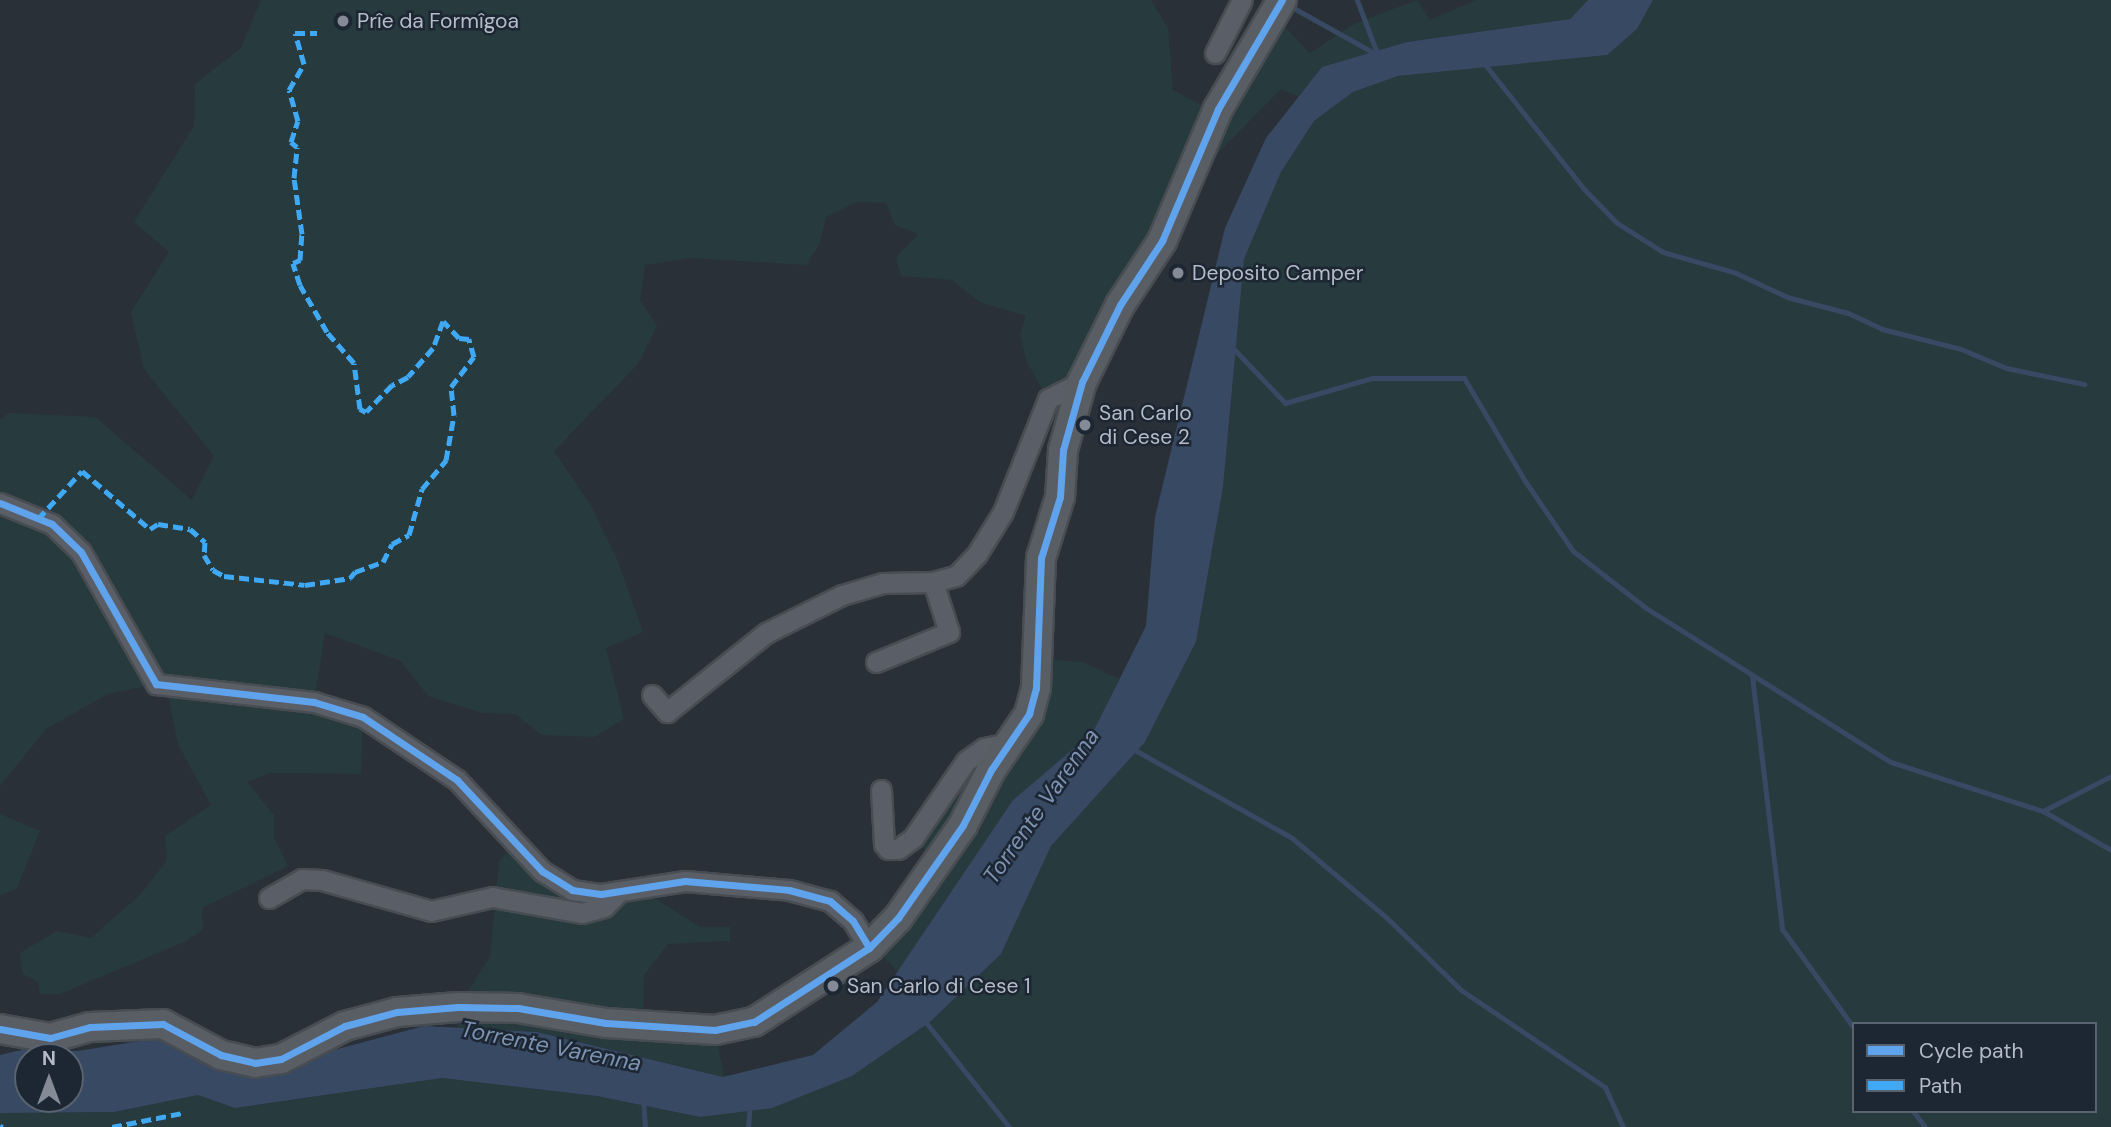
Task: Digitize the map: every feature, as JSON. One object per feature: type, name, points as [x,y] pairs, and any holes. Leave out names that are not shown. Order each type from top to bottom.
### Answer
[{"type":"street","points":[[1215,53],[1242,0]]},
{"type":"street","points":[[0,1029],[50,1038],[90,1027],[163,1024],[221,1055],[256,1063],[281,1059],[345,1026],[397,1012],[446,1008],[517,1009],[606,1023],[715,1030],[754,1022],[869,948],[898,918],[957,835],[1009,743],[1029,714],[1035,688],[1041,558],[1060,497],[1063,450],[1082,382],[1120,305],[1162,241],[1218,109],[1282,0]]},
{"type":"street","points":[[652,695],[667,712],[766,633],[808,611],[883,583],[933,582],[956,576],[977,554],[1022,471],[1048,399],[1082,382]]},
{"type":"street","points":[[0,503],[52,524],[80,552],[156,684],[314,702],[363,717],[457,780],[542,871],[572,890],[619,892],[685,881],[789,890],[830,901],[853,921],[869,948]]},
{"type":"street","points":[[876,662],[949,632],[933,582]]},
{"type":"street","points":[[881,790],[884,844],[888,849],[898,849],[913,838],[966,761],[984,748],[1009,743]]},
{"type":"street","points":[[269,898],[302,879],[322,880],[431,911],[492,897],[582,913],[604,907],[619,892]]},
{"type":"green space","points":[[261,0],[1151,0],[1168,28],[1173,90],[1216,113],[1273,14],[1310,53],[1356,23],[1417,0],[1430,20],[1476,0],[1588,0],[1570,19],[1407,42],[1322,67],[1298,97],[1281,89],[1214,157],[1082,382],[1048,399],[1027,362],[1020,334],[1026,316],[980,302],[952,280],[901,276],[896,258],[918,234],[895,225],[886,203],[857,202],[826,217],[820,242],[807,265],[692,258],[645,265],[640,300],[657,326],[638,364],[554,451],[590,504],[617,559],[643,632],[606,648],[624,719],[594,737],[542,735],[515,714],[482,713],[428,696],[401,661],[325,633],[314,702],[363,717],[361,774],[269,773],[247,782],[274,815],[274,837],[288,866],[202,908],[203,930],[184,942],[60,994],[40,994],[38,982],[23,974],[20,953],[57,931],[91,938],[141,894],[167,860],[165,836],[211,805],[178,744],[167,688],[156,684],[108,694],[46,729],[0,786],[0,420],[9,413],[95,417],[192,500],[214,456],[144,369],[131,312],[169,252],[134,222],[194,126],[195,84],[241,48]]},
{"type":"green space","points":[[1653,0],[2111,0],[2111,1127],[0,1127],[0,1113],[114,1112],[198,1095],[236,1108],[442,1078],[597,1096],[700,1117],[852,1076],[930,1022],[1001,954],[1051,846],[1145,742],[1196,642],[1223,487],[1244,259],[1281,172],[1314,121],[1353,92],[1398,76],[1607,55],[1637,29]]},
{"type":"green space","points":[[1036,659],[1083,662],[1119,679],[1093,733],[1013,800],[898,972],[872,945],[937,863],[913,838],[966,761],[1009,743]]},
{"type":"green space","points":[[0,814],[40,831],[17,888],[0,896]]},
{"type":"green space","points":[[516,843],[572,890],[639,888],[700,927],[730,927],[730,941],[668,944],[644,975],[643,1024],[715,1030],[724,1077],[537,1032],[458,1028],[458,1007],[490,957],[499,861]]},
{"type":"water","name":"Torrente Varenna","points":[[1588,0],[1653,0],[1637,29],[1607,55],[1398,76],[1353,92],[1314,121],[1281,172],[1244,259],[1223,487],[1196,642],[1145,742],[1051,846],[1001,954],[930,1022],[852,1076],[772,1108],[700,1117],[597,1096],[442,1078],[235,1108],[198,1095],[114,1112],[84,1112],[84,1050],[158,1038],[240,1075],[424,1026],[537,1032],[723,1077],[813,1055],[877,1002],[1013,800],[1093,732],[1146,626],[1155,517],[1225,228],[1266,138],[1322,67],[1407,42],[1570,19]]},
{"type":"water","points":[[14,1052],[14,1113],[0,1113],[0,1055]]},
{"type":"waterway","points":[[1357,0],[1378,56]]},
{"type":"waterway","points":[[1290,6],[1376,54]]},
{"type":"waterway","points":[[1483,62],[1584,189],[1617,223],[1663,252],[1736,273],[1787,297],[1848,313],[1882,329],[1961,349],[2006,368],[2084,384]]},
{"type":"waterway","points":[[1231,346],[1285,403],[1372,378],[1464,378],[1525,481],[1573,551],[1646,608],[1891,762],[2043,811],[2111,850]]},
{"type":"waterway","points":[[1752,676],[1782,929],[1852,1025]]},
{"type":"waterway","points":[[1133,749],[1292,838],[1387,918],[1461,990],[1605,1087],[1623,1127]]},
{"type":"waterway","points":[[2043,811],[2111,776]]},
{"type":"waterway","points":[[924,1020],[1009,1127]]},
{"type":"waterway","points":[[643,1099],[645,1127]]},
{"type":"waterway","points":[[748,1127],[750,1106]]},
{"type":"waterway","points":[[1914,1113],[1925,1127]]},
{"type":"marked path","points":[[38,519],[82,471],[150,529],[158,524],[190,529],[205,542],[204,555],[213,570],[224,576],[305,585],[350,578],[355,572],[383,562],[392,544],[409,535],[422,489],[446,460],[454,415],[451,387],[474,357],[469,339],[459,338],[443,321],[433,348],[408,377],[392,385],[366,412],[360,409],[354,363],[327,332],[300,285],[293,263],[300,260],[302,234],[294,178],[297,147],[291,142],[298,121],[289,90],[304,64],[295,33],[317,33]]},
{"type":"marked path","points":[[112,1127],[182,1113]]},
{"type":"cycle path","points":[[0,1029],[50,1038],[90,1027],[163,1024],[221,1055],[255,1063],[281,1059],[345,1026],[397,1012],[458,1007],[518,1008],[606,1023],[715,1030],[754,1022],[869,948],[898,918],[963,825],[991,770],[1029,714],[1036,688],[1041,558],[1060,497],[1063,450],[1082,382],[1120,305],[1162,241],[1218,109],[1282,0]]},
{"type":"cycle path","points":[[0,503],[52,524],[81,552],[156,684],[314,702],[363,717],[457,780],[542,871],[572,890],[601,894],[685,881],[789,890],[830,901],[853,921],[869,948]]},
{"type":"place","name":"Prîe da Formîgoa","points":[[343,21]]},
{"type":"place","name":"Deposito Camper","points":[[1178,273]]},
{"type":"place","name":"San Carlo di Cese 2","points":[[1085,425]]},
{"type":"place","name":"San Carlo di Cese 1","points":[[833,986]]}]
